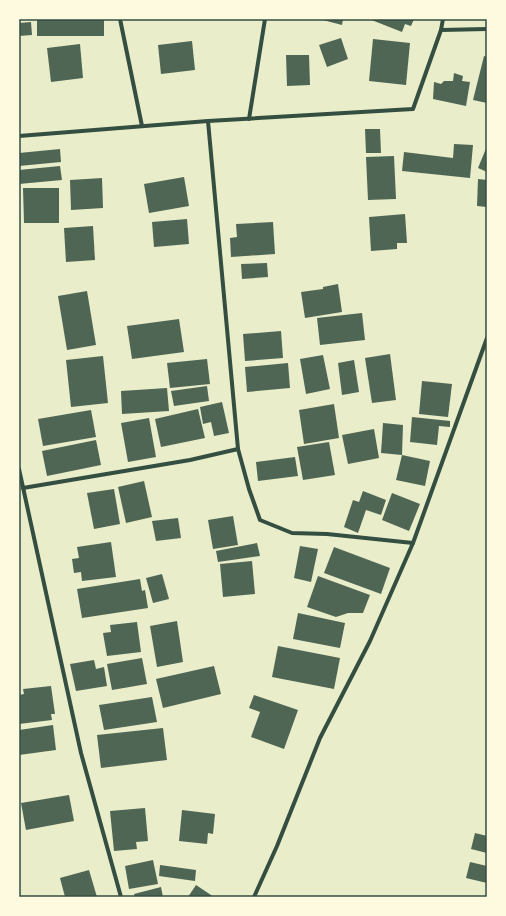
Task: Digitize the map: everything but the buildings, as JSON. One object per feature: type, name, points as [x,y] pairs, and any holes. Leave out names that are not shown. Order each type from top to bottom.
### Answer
[{"type":"street","points":[[120,19],[142,126]]},
{"type":"street","points":[[249,119],[265,19]]},
{"type":"street","points":[[19,136],[208,121],[413,109],[441,30],[443,19]]},
{"type":"street","points":[[441,30],[487,29]]},
{"type":"street","points":[[208,121],[238,449],[260,520],[292,533],[327,534],[413,543]]},
{"type":"street","points":[[254,897],[277,846],[320,738],[370,641],[413,543],[487,338]]},
{"type":"street","points":[[23,488],[190,460],[238,449]]},
{"type":"street","points":[[19,469],[80,753],[121,897]]}]
